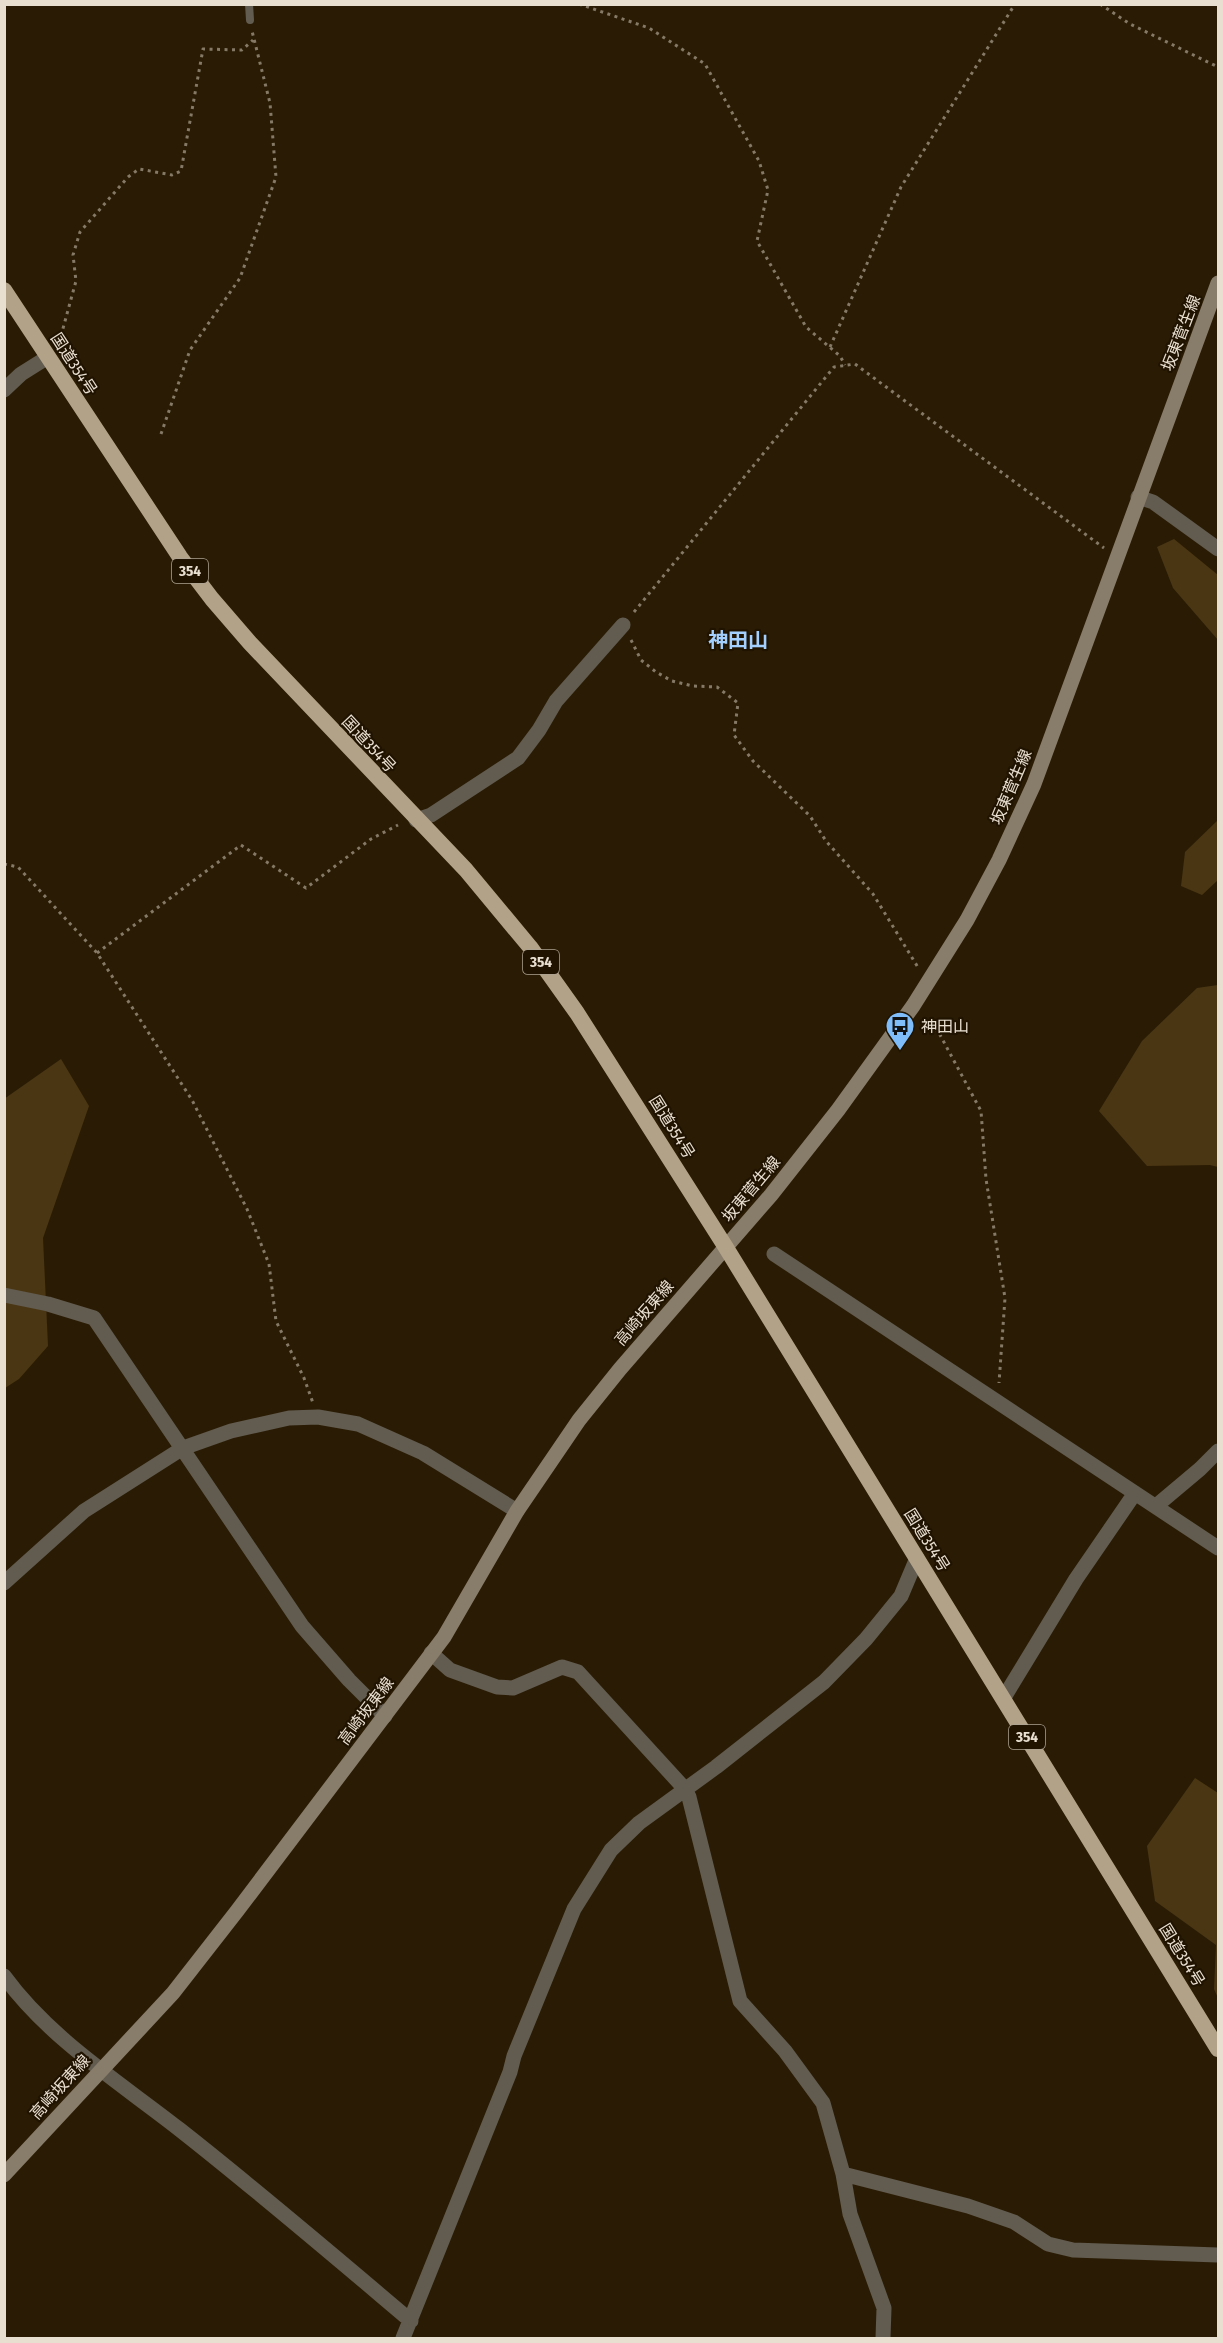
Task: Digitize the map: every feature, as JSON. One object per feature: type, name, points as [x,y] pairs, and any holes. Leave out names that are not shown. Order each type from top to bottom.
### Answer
[{"type":"highway","name":"国道354号","points":[[4,290],[180,557],[212,599],[250,643],[466,870],[530,947],[617,1073],[1218,2049]]},
{"type":"main road","name":"坂東菅生線","points":[[725,1246],[771,1194],[824,1128],[913,1006],[967,920],[999,860],[1034,784],[1218,283]]},
{"type":"main road","name":"高崎坂東線","points":[[4,2175],[172,1993],[444,1637],[545,1467],[620,1369],[725,1246]]},
{"type":"street","points":[[4,390],[21,374],[48,357]]},
{"type":"street","points":[[1138,497],[1153,502],[1218,549]]},
{"type":"street","points":[[416,820],[431,815],[518,758],[539,730],[556,701],[623,625]]},
{"type":"street","points":[[774,1254],[1218,1548]]},
{"type":"street","points":[[4,1295],[48,1304],[94,1318],[302,1626],[349,1680],[385,1716]]},
{"type":"street","points":[[4,1583],[84,1511],[183,1448],[231,1431],[289,1418],[318,1417],[358,1424],[423,1453],[517,1511]]},
{"type":"street","points":[[1156,1506],[1218,1451]]},
{"type":"street","points":[[1004,1699],[1076,1579],[1135,1493]]},
{"type":"street","points":[[403,2338],[574,1909],[597,1869],[611,1850],[639,1823],[684,1788],[716,1767],[824,1682],[866,1639],[901,1596],[917,1558]]},
{"type":"street","points":[[431,1653],[450,1670],[497,1687],[513,1688],[562,1667],[578,1672],[684,1788],[689,1797],[741,2001],[785,2051],[823,2103],[843,2174],[850,2214],[884,2308],[883,2338]]},
{"type":"street","points":[[4,1976],[36,2014],[100,2069],[285,2213],[411,2321]]},
{"type":"street","points":[[843,2174],[968,2206],[1014,2222],[1048,2244],[1073,2250],[1218,2255]]},
{"type":"lane","points":[[249,4],[250,20]]},
{"type":"path","points":[[579,4],[649,28],[705,64],[759,161],[768,190],[757,241],[806,327],[840,356],[845,365]]},
{"type":"path","points":[[830,347],[901,187],[1015,4]]},
{"type":"path","points":[[1100,4],[1130,24],[1218,67]]},
{"type":"path","points":[[161,434],[190,350],[240,278],[276,177],[270,104],[250,20]]},
{"type":"path","points":[[48,357],[61,340],[76,281],[74,255],[80,232],[128,177],[139,169],[172,174],[181,171],[202,49],[242,50],[253,40]]},
{"type":"path","points":[[928,984],[873,894],[826,841],[810,816],[753,761],[734,735],[738,703],[717,687],[693,686],[672,681],[656,672],[641,660],[623,625],[834,367],[845,365],[855,364],[1118,559]]},
{"type":"path","points":[[97,953],[241,845],[306,888],[371,840],[400,824],[416,820]]},
{"type":"path","points":[[4,864],[18,867],[97,953],[192,1100],[247,1209],[269,1264],[276,1321],[304,1378],[318,1417]]},
{"type":"path","points":[[913,1006],[939,1033],[981,1111],[987,1191],[1005,1298],[997,1402]]},
{"type":"shaded area","points":[[1174,539],[1218,575],[1218,640],[1173,588],[1157,547]]},
{"type":"shaded area","points":[[1218,820],[1218,880],[1202,895],[1181,886],[1185,852]]},
{"type":"shaded area","points":[[1218,985],[1218,1167],[1210,1165],[1147,1166],[1099,1111],[1142,1041],[1197,988]]},
{"type":"shaded area","points":[[61,1059],[89,1106],[43,1238],[48,1346],[19,1379],[5,1388],[4,1099]]},
{"type":"shaded area","points":[[1195,1778],[1218,1793],[1218,1998],[1214,1989],[1216,1945],[1155,1901],[1147,1846]]},
{"type":"place","name":"神田山","points":[[900,1052]]},
{"type":"district","name":"神田山","points":[[738,640]]}]
